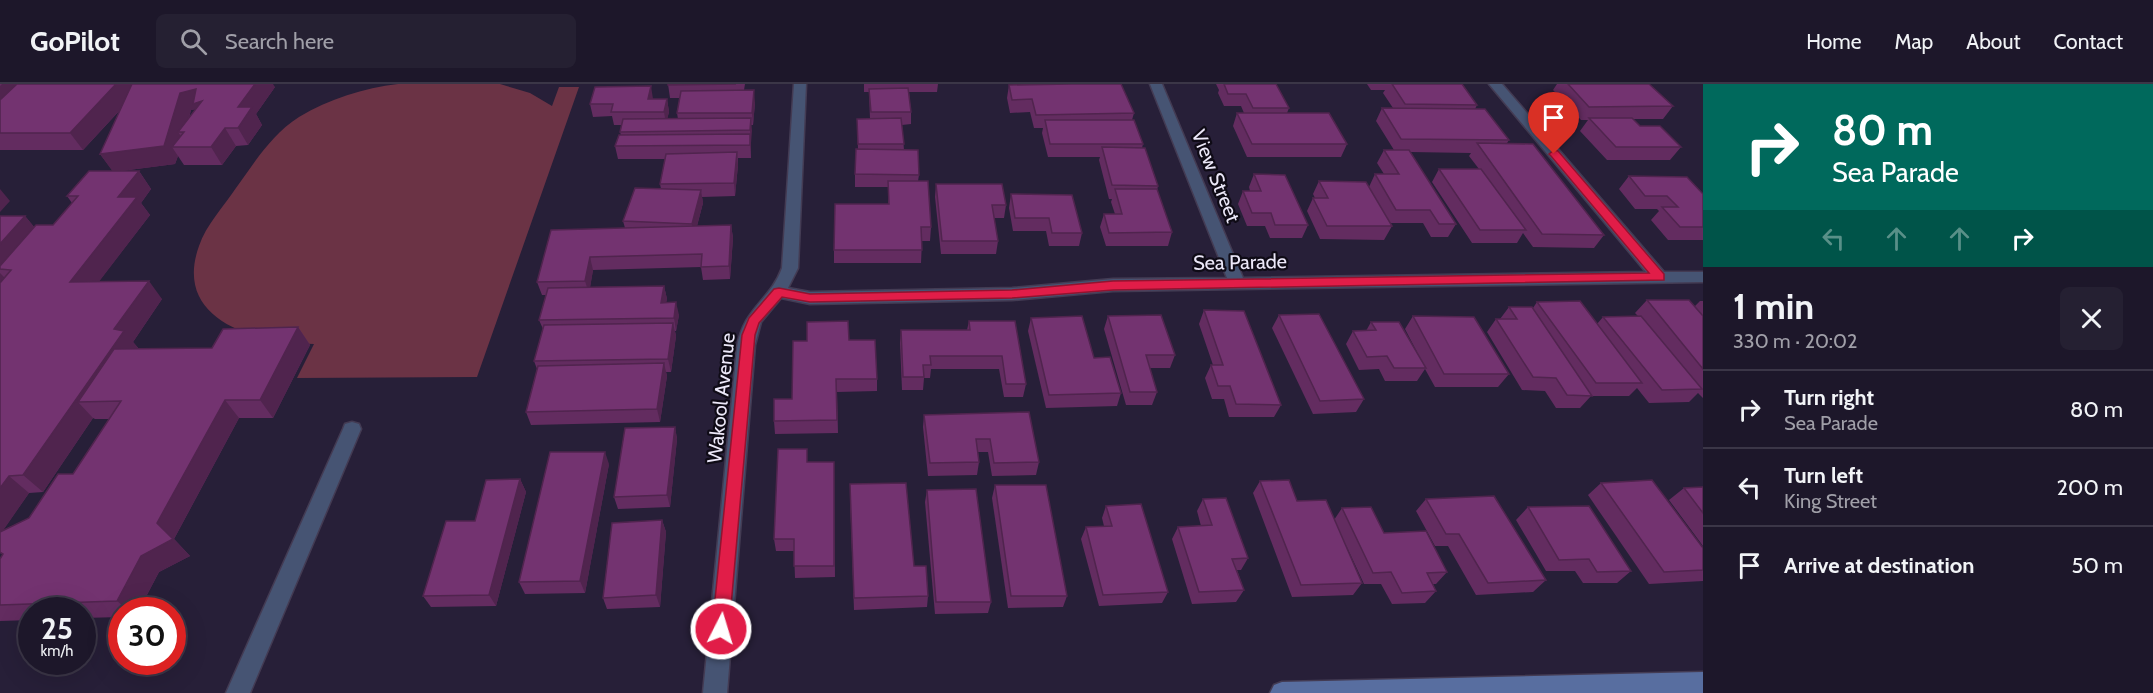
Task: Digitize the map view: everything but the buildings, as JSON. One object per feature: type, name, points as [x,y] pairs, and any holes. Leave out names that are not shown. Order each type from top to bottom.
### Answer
[{"type":"main road","points":[[1282,693],[1703,683]]},
{"type":"street","name":"Wakool Avenue","points":[[715,693],[748,335],[753,321],[779,292],[787,279],[790,268],[800,84]]},
{"type":"street","name":"View Street","points":[[1156,84],[1237,283]]},
{"type":"street","points":[[1495,84],[1659,277]]},
{"type":"street","name":"Sea Parade","points":[[779,292],[810,298],[1012,294],[1087,286],[1703,277]]},
{"type":"street","points":[[238,693],[352,429]]},
{"type":"shaded area","points":[[398,84],[500,84],[530,93],[552,106],[559,87],[579,87],[477,377],[297,378],[314,344],[268,339],[245,332],[225,323],[208,310],[198,293],[194,272],[199,246],[211,223],[257,159],[289,124],[310,111],[335,100],[360,91]]},
{"type":"route","points":[[721,629],[749,329],[753,321],[779,292],[810,298],[1012,294],[1113,285],[1659,277],[1554,154]]}]
